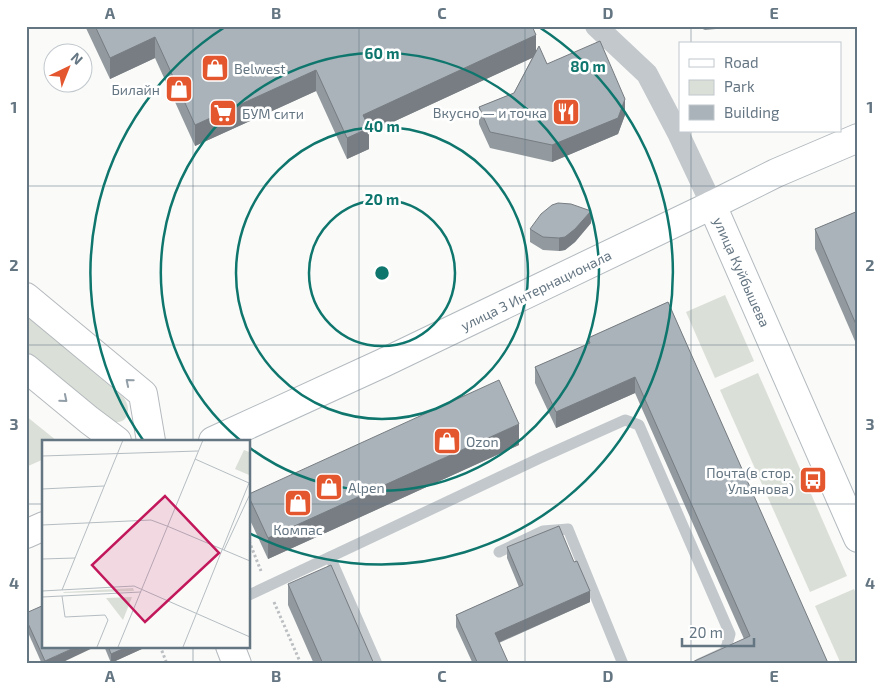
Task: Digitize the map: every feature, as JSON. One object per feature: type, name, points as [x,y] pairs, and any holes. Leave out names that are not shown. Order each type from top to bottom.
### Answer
[{"type":"main road","name":"улица 3 Интернационала","points":[[215,440],[383,363],[712,206],[776,173],[858,138]]},
{"type":"main road","name":"улица Куйбышева","points":[[712,206],[858,538]]},
{"type":"main road","points":[[26,296],[143,394],[151,440]]},
{"type":"main road","points":[[26,368],[88,420],[116,440]]},
{"type":"main road","points":[[26,534],[42,527]]},
{"type":"street","name":"улица Куйбышева","points":[[596,26],[647,74],[679,135],[712,206]]},
{"type":"lane","points":[[250,595],[625,420],[639,425],[730,634],[725,652],[699,664]]},
{"type":"lane","points":[[499,552],[543,531],[568,529],[623,664]]},
{"type":"lane","points":[[330,557],[377,664]]},
{"type":"path","points":[[161,648],[167,664]]},
{"type":"green space","points":[[725,295],[754,361],[715,378],[686,312]]},
{"type":"green space","points":[[26,315],[124,398],[128,409],[126,418],[118,422],[107,419],[26,351]]},
{"type":"green space","points":[[758,373],[847,576],[810,592],[720,390]]},
{"type":"green space","points":[[26,416],[56,440],[42,440],[42,460],[26,467]]},
{"type":"green space","points":[[854,589],[858,598],[858,664],[841,664],[815,606]]},
{"type":"building","name":"БУМ сити","points":[[95,26],[532,26],[536,35],[363,115],[369,128],[347,138],[316,70],[195,125],[155,37],[110,58]]},
{"type":"building","name":"Вкусно — и точка","points":[[600,41],[625,99],[618,118],[552,145],[490,132],[479,107],[514,93],[539,46],[547,64]]},
{"type":"building","points":[[558,203],[571,204],[591,211],[565,237],[543,237],[530,229],[541,214],[552,205]]},
{"type":"building","points":[[858,211],[858,329],[815,229]]},
{"type":"building","points":[[668,302],[828,663],[826,664],[688,664],[750,636],[635,377],[556,412],[535,367],[590,343],[588,338]]},
{"type":"building","points":[[499,380],[519,424],[268,538],[250,499],[250,494]]},
{"type":"building","points":[[559,526],[574,562],[577,561],[590,591],[495,633],[508,662],[505,664],[478,664],[456,615],[523,585],[507,547]]},
{"type":"building","points":[[331,565],[374,664],[323,664],[288,584]]},
{"type":"building","points":[[42,606],[42,648],[74,648],[45,661],[26,619],[26,613]]},
{"type":"building","points":[[109,648],[124,648],[111,654]]},
{"type":"place","name":"Belwest","points":[[215,68]]},
{"type":"place","name":"Билайн","points":[[179,89]]},
{"type":"place","name":"Вкусно — и точка","points":[[566,112]]},
{"type":"place","name":"БУМ сити","points":[[223,113]]},
{"type":"place","name":"Ozon","points":[[447,441]]},
{"type":"place","name":"Почта(в стор. Ульянова)","points":[[813,480]]},
{"type":"place","name":"Alpen","points":[[329,487]]},
{"type":"place","name":"Компас","points":[[298,503]]}]
